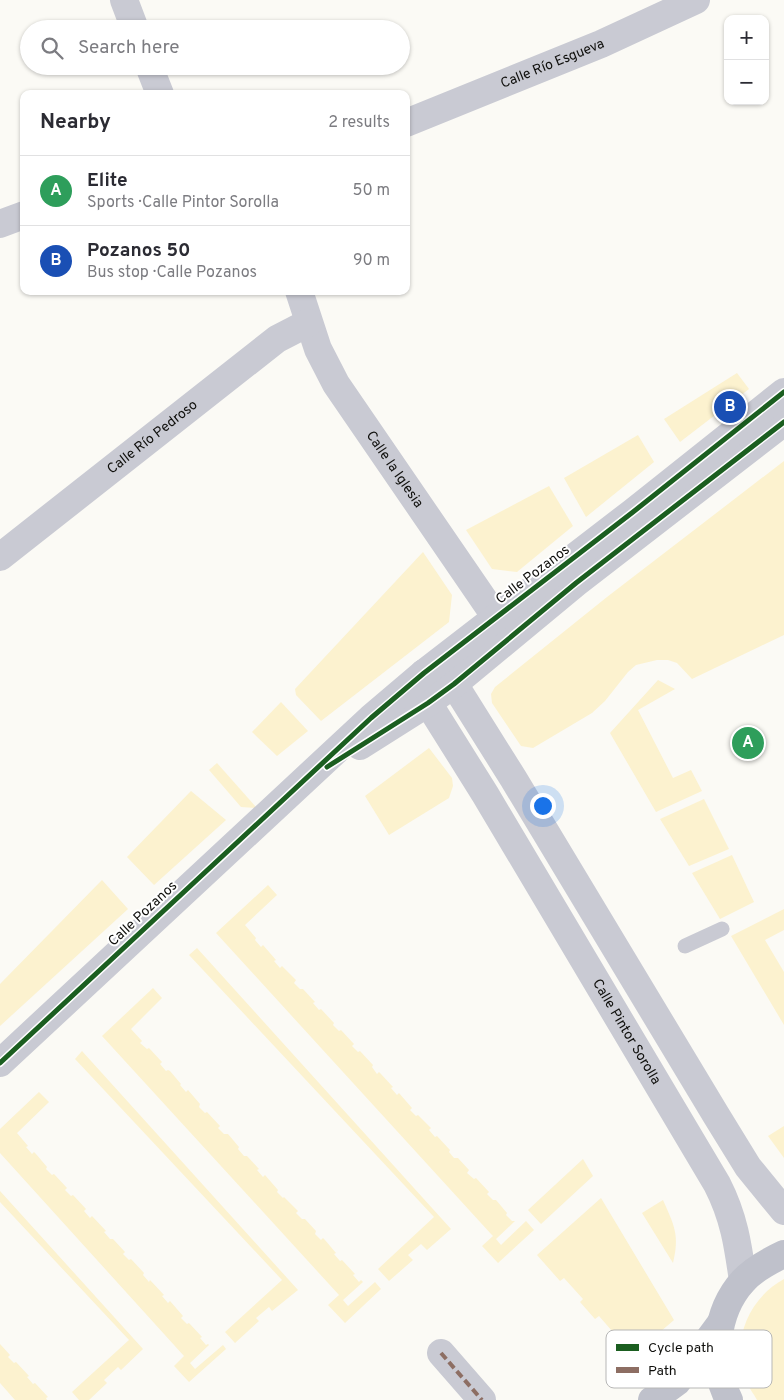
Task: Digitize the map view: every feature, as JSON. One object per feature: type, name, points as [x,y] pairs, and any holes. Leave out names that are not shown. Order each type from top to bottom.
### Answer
[{"type":"main road","points":[[715,1330],[721,1322],[733,1294],[743,1281],[764,1263],[784,1254]]},
{"type":"main road","points":[[720,1330],[721,1322]]},
{"type":"main road","points":[[652,1400],[669,1388]]},
{"type":"main road","points":[[724,1388],[729,1400]]},
{"type":"street","points":[[124,0],[132,20]]},
{"type":"street","name":"Calle Río Esgueva","points":[[410,121],[601,44],[696,0]]},
{"type":"street","points":[[153,75],[158,90]]},
{"type":"street","points":[[0,224],[20,216]]},
{"type":"street","name":"Calle la Iglesia","points":[[300,295],[318,349],[336,384],[502,627]]},
{"type":"street","name":"Calle Río Pedroso","points":[[0,557],[277,339],[308,323]]},
{"type":"street","name":"Calle Pozanos","points":[[302,783],[428,703],[454,684],[502,627],[633,512],[784,392]]},
{"type":"street","name":"Calle Pozanos","points":[[0,1063],[371,718],[424,673],[576,583],[784,422]]},
{"type":"street","points":[[428,703],[422,690],[424,673],[440,677],[454,684],[513,778],[739,1152],[784,1211]]},
{"type":"street","name":"Calle Pintor Sorolla","points":[[428,703],[485,794],[717,1184],[724,1197],[738,1239],[743,1281]]},
{"type":"street","points":[[485,794],[513,778]]},
{"type":"street","points":[[441,1353],[482,1400]]},
{"type":"lane","points":[[685,946],[722,929]]},
{"type":"shaded area","points":[[737,373],[749,389],[680,442],[664,419]]},
{"type":"shaded area","points":[[638,435],[654,462],[586,517],[564,478]]},
{"type":"shaded area","points":[[784,461],[784,635],[692,679],[677,663],[668,660],[657,660],[636,665],[592,713],[533,748],[521,746],[492,703],[491,694],[495,687],[607,597]]},
{"type":"shaded area","points":[[549,486],[573,526],[517,572],[492,569],[466,530]]},
{"type":"shaded area","points":[[423,552],[452,595],[449,622],[321,721],[296,695],[295,689]]},
{"type":"shaded area","points":[[658,680],[675,689],[638,710],[673,778],[691,770],[702,791],[656,812],[610,733]]},
{"type":"shaded area","points":[[281,702],[308,731],[277,756],[252,732]]},
{"type":"shaded area","points":[[429,748],[452,778],[453,786],[449,798],[389,835],[365,796]]},
{"type":"shaded area","points":[[217,763],[257,808],[241,807],[209,770]]},
{"type":"shaded area","points":[[191,791],[226,820],[154,885],[127,857]]},
{"type":"shaded area","points":[[704,799],[729,849],[689,866],[660,819]]},
{"type":"shaded area","points":[[732,855],[754,902],[720,919],[692,873]]},
{"type":"shaded area","points":[[102,880],[128,909],[0,1026],[0,984]]},
{"type":"shaded area","points":[[268,885],[277,895],[245,925],[256,938],[255,940],[261,947],[263,945],[276,960],[274,961],[280,968],[282,966],[296,980],[294,983],[300,989],[303,989],[315,1002],[313,1003],[319,1010],[321,1009],[334,1023],[333,1025],[339,1031],[341,1030],[354,1044],[352,1046],[358,1052],[360,1051],[373,1065],[372,1067],[377,1074],[379,1072],[381,1074],[393,1087],[391,1088],[397,1095],[399,1093],[412,1108],[410,1110],[431,1128],[429,1130],[435,1137],[437,1136],[450,1150],[449,1152],[454,1158],[458,1158],[469,1170],[467,1173],[474,1179],[476,1178],[489,1192],[487,1194],[493,1200],[496,1200],[507,1213],[506,1215],[512,1221],[515,1221],[496,1239],[501,1245],[526,1221],[534,1230],[498,1263],[482,1246],[493,1236],[216,933]]},
{"type":"shaded area","points":[[784,909],[784,930],[765,940],[784,972],[784,1025],[731,936]]},
{"type":"shaded area","points":[[197,948],[451,1229],[427,1250],[421,1244],[408,1255],[413,1260],[389,1281],[378,1269],[434,1217],[189,955]]},
{"type":"shaded area","points":[[153,988],[162,998],[131,1029],[142,1041],[140,1043],[147,1049],[149,1048],[162,1062],[160,1064],[166,1071],[170,1071],[186,1092],[188,1090],[200,1104],[199,1107],[205,1113],[207,1112],[220,1126],[218,1128],[224,1134],[228,1134],[244,1156],[247,1156],[259,1169],[257,1170],[263,1177],[265,1175],[278,1190],[277,1192],[298,1211],[296,1213],[302,1219],[305,1219],[316,1231],[315,1234],[321,1240],[323,1238],[325,1240],[340,1261],[342,1260],[355,1274],[353,1275],[359,1282],[361,1280],[363,1282],[343,1300],[348,1306],[375,1282],[381,1289],[345,1323],[328,1305],[339,1295],[102,1036]]},
{"type":"shaded area","points":[[82,1051],[298,1290],[272,1311],[269,1307],[256,1318],[259,1321],[235,1343],[225,1332],[282,1280],[75,1059]]},
{"type":"shaded area","points":[[39,1092],[49,1102],[17,1133],[28,1146],[26,1147],[32,1154],[34,1152],[36,1154],[47,1167],[46,1169],[52,1175],[54,1174],[67,1188],[65,1190],[71,1196],[73,1195],[86,1209],[84,1211],[90,1218],[92,1216],[106,1231],[104,1232],[110,1239],[113,1239],[125,1252],[123,1254],[129,1260],[131,1259],[144,1273],[143,1275],[164,1295],[162,1296],[168,1303],[170,1301],[183,1316],[181,1318],[187,1324],[189,1323],[202,1337],[200,1338],[206,1345],[209,1345],[190,1363],[195,1369],[223,1345],[226,1349],[189,1382],[174,1366],[184,1356],[0,1153],[0,1129]]},
{"type":"shaded area","points":[[784,1126],[784,1158],[768,1136]]},
{"type":"shaded area","points":[[583,1159],[593,1176],[541,1224],[528,1210]]},
{"type":"shaded area","points":[[0,1191],[143,1349],[121,1370],[118,1367],[104,1380],[107,1383],[89,1400],[79,1400],[72,1392],[129,1340],[0,1202]]},
{"type":"shaded area","points":[[601,1198],[674,1320],[662,1330],[611,1330],[599,1316],[595,1319],[580,1302],[583,1299],[564,1278],[560,1281],[537,1255]]},
{"type":"shaded area","points":[[663,1200],[675,1230],[676,1245],[673,1263],[642,1213]]},
{"type":"shaded area","points":[[784,1279],[784,1400],[757,1400],[750,1388],[772,1388],[772,1330],[744,1330],[752,1309],[771,1287]]},
{"type":"shaded area","points":[[0,1344],[10,1355],[8,1357],[14,1363],[16,1362],[29,1376],[27,1377],[33,1384],[35,1383],[48,1397],[46,1398],[47,1400],[15,1400],[0,1383]]},
{"type":"marked path","points":[[441,1353],[482,1400]]},
{"type":"cycle path","points":[[0,1063],[371,718],[424,673],[633,512],[784,392]]},
{"type":"cycle path","points":[[327,767],[428,703],[454,684],[576,583],[784,422]]},
{"type":"place","name":"Pozanos 50","points":[[730,407]]},
{"type":"place","name":"Elite","points":[[748,743]]}]
